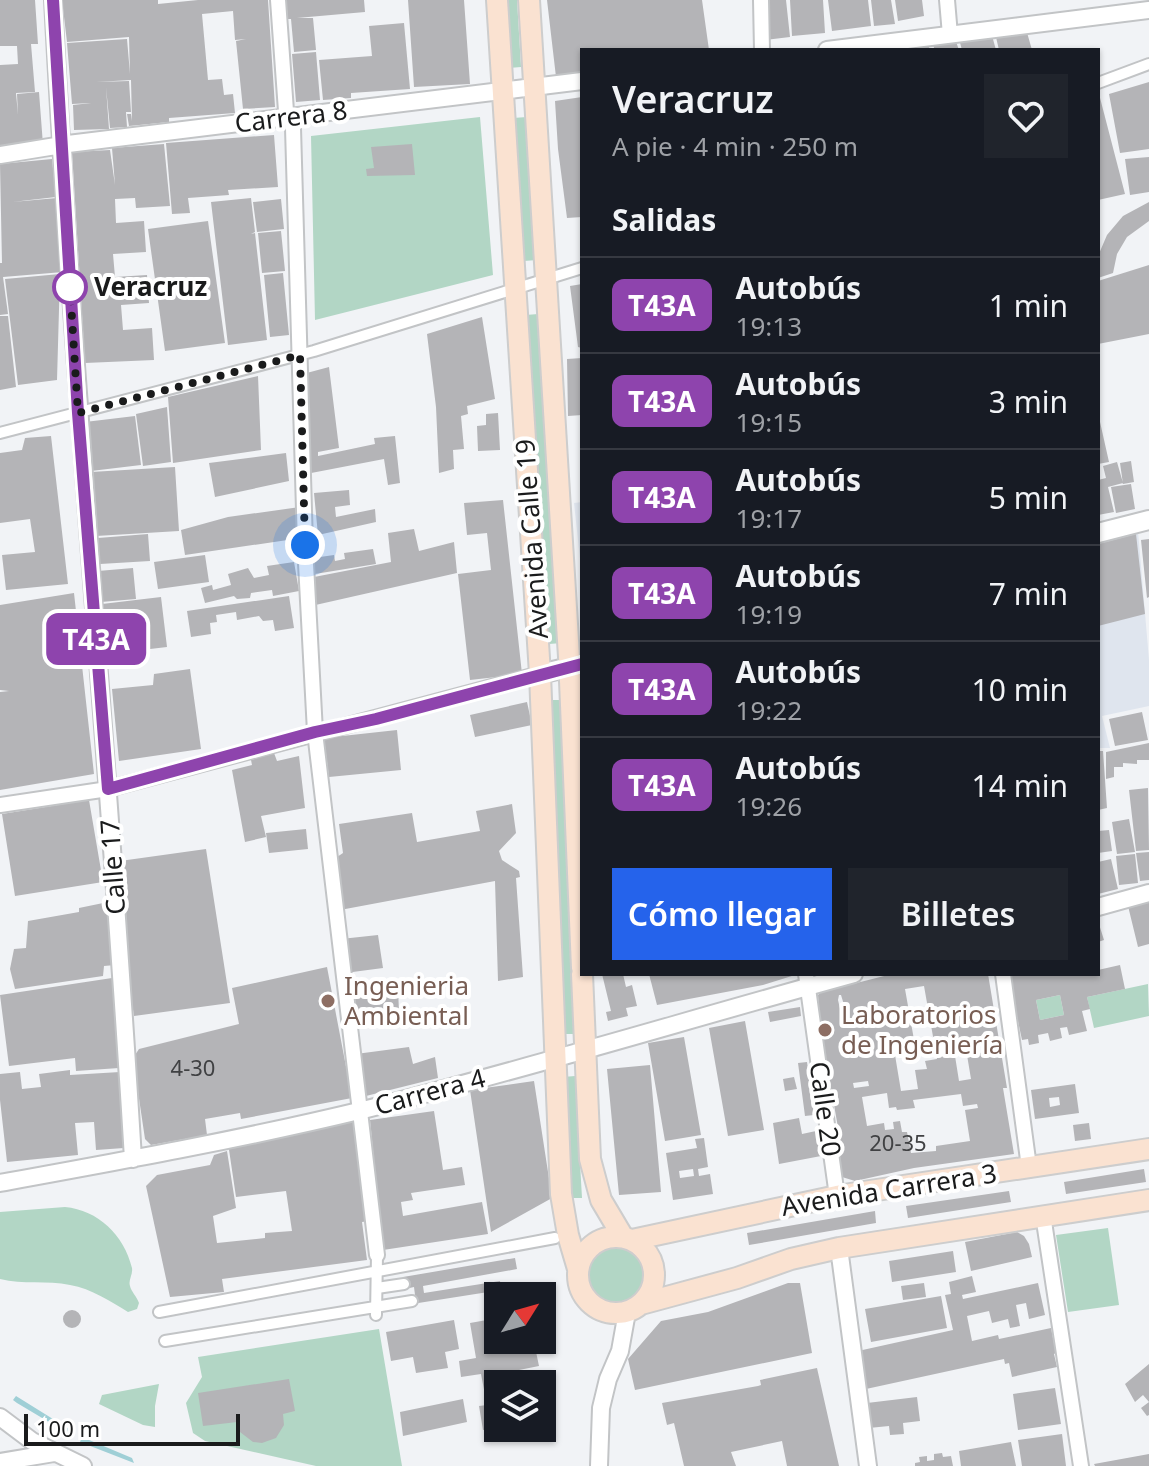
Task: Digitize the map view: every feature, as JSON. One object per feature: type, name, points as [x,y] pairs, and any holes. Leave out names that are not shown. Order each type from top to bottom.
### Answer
[{"type":"main road","name":"Avenida Calle 19","points":[[497,0],[540,674],[561,1194],[578,1269]]},
{"type":"main road","name":"Avenida Calle 19","points":[[529,0],[546,280],[576,665],[580,867]]},
{"type":"main road","points":[[1100,532],[1149,520]]},
{"type":"main road","points":[[540,674],[576,665]]},
{"type":"main road","points":[[582,976],[592,1174],[601,1200],[627,1239],[647,1253],[654,1270],[652,1288],[634,1308],[610,1313],[589,1303],[580,1288],[578,1269],[586,1251],[595,1243],[607,1238],[627,1239]]},
{"type":"main road","name":"Avenida Carrera 3","points":[[627,1239],[837,1196],[1149,1149]]},
{"type":"main road","name":"Avenida Carrera 3","points":[[634,1308],[791,1259],[839,1248],[1149,1200]]},
{"type":"street","name":"Calle 17","points":[[53,0],[78,413],[133,1159]]},
{"type":"street","points":[[278,0],[286,111],[291,117],[305,545],[315,732],[377,1263],[376,1311]]},
{"type":"street","points":[[761,0],[762,48]]},
{"type":"street","points":[[947,0],[950,35]]},
{"type":"street","points":[[843,48],[1149,10]]},
{"type":"street","points":[[1100,82],[1149,64]]},
{"type":"street","name":"Carrera 8","points":[[0,155],[580,81]]},
{"type":"street","points":[[0,433],[300,355],[580,269]]},
{"type":"street","points":[[0,805],[108,789],[540,674]]},
{"type":"street","points":[[1100,906],[1149,893]]},
{"type":"street","name":"Carrera 4","points":[[0,1183],[133,1159],[360,1110],[556,1058],[807,980],[838,976]]},
{"type":"street","points":[[1003,976],[1029,1167]]},
{"type":"street","name":"Calle 20","points":[[807,980],[837,1196]]},
{"type":"street","points":[[1043,1215],[1081,1466]]},
{"type":"street","points":[[159,1312],[377,1263],[555,1238]]},
{"type":"street","points":[[839,1248],[868,1466]]},
{"type":"street","points":[[377,1288],[404,1284]]},
{"type":"street","points":[[165,1341],[376,1311],[412,1301]]},
{"type":"street","points":[[599,1466],[601,1408],[608,1379],[634,1308]]},
{"type":"street","points":[[0,1417],[32,1441],[83,1466]]},
{"type":"street","points":[[0,1462],[54,1453]]},
{"type":"shaded area","points":[[580,502],[580,558],[574,503]]},
{"type":"shaded area","points":[[1138,531],[1149,660],[1149,706],[1102,716],[1110,748],[1100,748],[1100,541]]},
{"type":"green space","points":[[504,0],[517,0],[521,67],[509,68]]},
{"type":"green space","points":[[480,117],[493,275],[315,320],[311,136]]},
{"type":"green space","points":[[527,117],[537,260],[524,261],[513,118]]},
{"type":"green space","points":[[538,314],[562,643],[549,644],[526,315]]},
{"type":"green space","points":[[552,700],[566,700],[577,1034],[564,1034]]},
{"type":"green space","points":[[1148,984],[1149,1016],[1094,1028],[1087,997]]},
{"type":"green space","points":[[1060,995],[1064,1015],[1040,1020],[1036,1000]]},
{"type":"green space","points":[[575,1076],[582,1198],[570,1198],[563,1077]]},
{"type":"green space","points":[[65,1207],[99,1219],[116,1235],[132,1268],[130,1284],[139,1303],[137,1309],[128,1312],[93,1292],[70,1285],[0,1279],[0,1212]]},
{"type":"green space","points":[[1108,1228],[1119,1305],[1068,1312],[1056,1235]]},
{"type":"green space","points":[[616,1248],[635,1256],[643,1275],[635,1294],[616,1302],[597,1294],[589,1275],[597,1256]]},
{"type":"green space","points":[[379,1329],[402,1466],[316,1466],[205,1441],[193,1433],[186,1403],[202,1377],[198,1357]]},
{"type":"green space","points":[[159,1384],[155,1427],[143,1425],[99,1404],[102,1395]]},
{"type":"water","points":[[16,1396],[69,1429],[69,1434],[17,1403],[13,1400]]},
{"type":"water","points":[[82,1437],[132,1458],[134,1463],[80,1442]]},
{"type":"building","points":[[0,0],[35,0],[38,44],[31,44],[35,92],[16,93],[18,115],[17,94],[39,92],[43,145],[0,149],[0,65],[18,64],[17,46],[0,46]]},
{"type":"building","points":[[62,0],[158,0],[158,4],[198,0],[268,0],[275,107],[243,109],[236,41],[246,39],[235,40],[233,11],[202,14],[208,80],[222,79],[224,95],[233,94],[235,113],[169,118],[169,122],[129,126],[127,114],[131,114],[132,121],[131,80],[96,82],[129,81],[131,112],[126,112],[127,127],[110,128],[106,87],[109,129],[74,130],[73,105],[91,103],[72,104],[67,43],[127,39],[130,74],[129,37],[67,42]]},
{"type":"building","points":[[286,0],[364,0],[365,12],[297,18],[313,18],[316,50],[294,52]]},
{"type":"building","points":[[408,0],[464,0],[470,84],[414,87]]},
{"type":"building","points":[[547,0],[702,0],[709,48],[580,48],[580,73],[556,77]]},
{"type":"building","points":[[764,0],[786,0],[790,37],[765,40]]},
{"type":"building","points":[[790,0],[823,0],[825,33],[792,36]]},
{"type":"building","points":[[828,0],[868,0],[871,26],[832,31]]},
{"type":"building","points":[[871,0],[891,0],[895,24],[874,26]]},
{"type":"building","points":[[895,0],[922,0],[924,16],[898,21]]},
{"type":"building","points":[[404,23],[410,89],[351,93],[351,98],[323,100],[319,60],[372,56],[369,26]]},
{"type":"building","points":[[1026,29],[1031,48],[999,48],[995,33]]},
{"type":"building","points":[[991,32],[995,48],[961,48],[959,39]]},
{"type":"building","points":[[954,36],[958,48],[934,48],[932,43]]},
{"type":"building","points":[[927,43],[929,48],[897,48]]},
{"type":"building","points":[[316,52],[320,100],[296,102],[292,54]]},
{"type":"building","points":[[1149,82],[1149,149],[1120,153],[1109,94]]},
{"type":"building","points":[[580,97],[580,217],[567,218],[555,101]]},
{"type":"building","points":[[1100,98],[1125,194],[1100,200]]},
{"type":"building","points":[[274,135],[278,187],[228,190],[229,195],[188,198],[190,213],[172,214],[166,143]]},
{"type":"building","points":[[164,144],[170,206],[136,208],[135,198],[115,199],[116,223],[144,221],[146,252],[113,254],[115,277],[147,275],[149,303],[121,305],[123,330],[152,328],[154,360],[85,363],[72,152],[110,150],[115,185],[112,148]]},
{"type":"building","points":[[412,144],[415,175],[367,176],[366,169],[374,168],[371,147]]},
{"type":"building","points":[[1149,157],[1149,192],[1130,195],[1125,159]]},
{"type":"building","points":[[52,159],[56,197],[12,202],[57,198],[63,272],[3,277],[8,314],[0,315],[0,164]]},
{"type":"building","points":[[251,198],[255,232],[251,234],[255,233],[267,340],[228,345],[211,202]]},
{"type":"building","points":[[281,199],[284,229],[257,232],[253,202]]},
{"type":"building","points":[[1149,202],[1149,221],[1127,237],[1117,254],[1113,273],[1100,277],[1100,251],[1107,235],[1123,216]]},
{"type":"building","points":[[208,221],[225,343],[165,351],[148,229]]},
{"type":"building","points":[[281,231],[285,271],[262,273],[258,233]]},
{"type":"building","points":[[1149,265],[1149,334],[1100,344],[1100,280]]},
{"type":"building","points":[[283,273],[289,335],[270,337],[264,275]]},
{"type":"building","points":[[60,274],[57,380],[18,385],[5,279]]},
{"type":"building","points":[[580,284],[580,348],[578,347],[570,286]]},
{"type":"building","points":[[0,316],[8,316],[16,387],[0,390]]},
{"type":"building","points":[[482,317],[495,399],[467,406],[468,414],[461,416],[464,449],[453,450],[454,469],[439,473],[436,407],[427,334]]},
{"type":"building","points":[[580,358],[580,415],[568,416],[567,359]]},
{"type":"building","points":[[329,367],[339,448],[318,452],[318,456],[375,444],[374,438],[395,436],[400,483],[388,485],[384,459],[306,474],[303,374]]},
{"type":"building","points":[[258,376],[261,450],[173,463],[168,397]]},
{"type":"building","points":[[167,407],[171,462],[143,466],[136,414]]},
{"type":"building","points":[[498,413],[500,450],[478,451],[477,426],[486,425],[486,414]]},
{"type":"building","points":[[135,416],[141,465],[91,471],[85,422]]},
{"type":"building","points":[[1100,422],[1109,462],[1100,464]]},
{"type":"building","points":[[51,436],[68,584],[6,590],[2,555],[35,552],[30,519],[0,523],[0,453],[22,450],[25,438]]},
{"type":"building","points":[[286,453],[289,481],[215,497],[209,463]]},
{"type":"building","points":[[1131,461],[1134,482],[1123,484],[1120,463]]},
{"type":"building","points":[[1117,462],[1123,483],[1108,487],[1114,512],[1100,515],[1100,480],[1106,478],[1103,466]]},
{"type":"building","points":[[175,467],[179,531],[96,536],[91,472]]},
{"type":"building","points":[[1131,484],[1135,509],[1116,513],[1111,487]]},
{"type":"building","points":[[349,490],[350,505],[335,507],[336,517],[375,509],[376,522],[318,535],[314,493]]},
{"type":"building","points":[[503,500],[522,674],[470,680],[458,574],[491,570],[487,533],[467,535],[464,503]]},
{"type":"building","points":[[300,507],[301,538],[185,555],[181,530],[228,517]]},
{"type":"building","points":[[414,529],[419,551],[454,542],[457,573],[311,606],[309,578],[391,562],[388,533]]},
{"type":"building","points":[[148,534],[150,561],[100,564],[98,538]]},
{"type":"building","points":[[1136,534],[1145,614],[1100,625],[1100,543]]},
{"type":"building","points":[[1149,539],[1149,597],[1147,598],[1141,540]]},
{"type":"building","points":[[373,549],[376,564],[315,574],[313,558],[334,555],[335,561],[345,559],[344,553]]},
{"type":"building","points":[[205,555],[209,582],[158,589],[154,562]]},
{"type":"building","points":[[294,562],[299,591],[273,596],[272,590],[251,593],[250,598],[237,599],[234,596],[205,603],[201,588],[212,585],[213,590],[231,585],[228,574],[248,568],[254,578],[269,575],[267,566]]},
{"type":"building","points":[[133,568],[136,599],[101,602],[98,571]]},
{"type":"building","points":[[74,593],[94,774],[0,790],[0,692],[9,691],[0,690],[0,605]]},
{"type":"building","points":[[289,596],[294,628],[275,631],[273,620],[263,621],[259,616],[237,620],[236,612],[216,615],[217,622],[210,623],[211,634],[191,637],[187,611]]},
{"type":"building","points":[[161,597],[167,647],[108,654],[102,604]]},
{"type":"building","points":[[190,669],[201,749],[119,761],[112,689],[153,685],[154,674]]},
{"type":"building","points":[[527,702],[532,725],[475,737],[470,715]]},
{"type":"building","points":[[1142,712],[1148,740],[1115,746],[1109,719]]},
{"type":"building","points":[[397,730],[401,770],[329,777],[324,738]]},
{"type":"building","points":[[1149,743],[1149,760],[1137,760],[1137,764],[1123,763],[1123,767],[1114,767],[1114,777],[1106,779],[1106,752]]},
{"type":"building","points":[[1100,751],[1103,751],[1107,808],[1100,810]]},
{"type":"building","points":[[274,753],[277,761],[299,756],[305,808],[261,816],[266,837],[245,842],[232,770],[252,765],[251,760]]},
{"type":"building","points":[[1148,788],[1149,850],[1136,851],[1129,790]]},
{"type":"building","points":[[89,800],[103,882],[15,896],[2,814]]},
{"type":"building","points":[[512,804],[516,833],[499,851],[502,860],[519,871],[520,877],[516,878],[523,977],[498,981],[495,881],[340,910],[334,859],[343,853],[339,824],[412,813],[417,842],[480,831],[476,811]]},
{"type":"building","points":[[1129,819],[1135,852],[1117,854],[1112,822]]},
{"type":"building","points":[[306,829],[308,849],[269,853],[266,833]]},
{"type":"building","points":[[1109,830],[1112,851],[1100,853],[1100,831]]},
{"type":"building","points":[[206,849],[230,1003],[134,1016],[126,962],[120,861]]},
{"type":"building","points":[[1149,852],[1149,880],[1140,881],[1136,853]]},
{"type":"building","points":[[1135,854],[1138,883],[1119,885],[1116,856]]},
{"type":"building","points":[[1111,859],[1118,889],[1100,894],[1100,862]]},
{"type":"building","points":[[108,902],[115,965],[104,966],[103,976],[15,989],[10,969],[14,949],[26,948],[28,921],[79,912],[79,908]]},
{"type":"building","points":[[1149,902],[1149,944],[1138,947],[1128,906]]},
{"type":"building","points":[[378,935],[383,968],[345,973],[341,939]]},
{"type":"building","points":[[1120,965],[1125,989],[1087,997],[1090,1009],[1082,1011],[1087,1031],[1069,1035],[1067,1027],[1060,1028],[1062,1038],[1050,1041],[1048,1033],[1038,1035],[1039,1043],[1029,1045],[1028,1039],[1022,1040],[1008,976],[1100,976],[1100,970]],"holes":[[[1060,995],[1064,1015],[1040,1020],[1036,1000]]]},
{"type":"building","points":[[327,967],[352,1098],[241,1119],[240,1113],[205,1119],[207,1135],[151,1145],[145,1139],[133,1058],[139,1049],[239,1024],[232,988]]},
{"type":"building","points":[[602,976],[623,976],[626,987],[632,985],[637,1006],[626,1008],[628,1016],[608,1021],[606,1012],[611,1011]]},
{"type":"building","points":[[650,976],[792,976],[763,985],[657,1005]]},
{"type":"building","points":[[884,976],[988,976],[1007,1088],[1003,1088],[1014,1154],[914,1168],[855,1181],[842,1177],[835,1170],[837,1153],[842,1150],[820,1026],[818,995]],"holes":[[[924,986],[937,1059],[925,1061],[927,1069],[915,1070],[918,1089],[901,1091],[895,1055],[916,1051],[905,989]],[[841,995],[849,1021],[843,1022]],[[984,1037],[986,1052],[967,1055],[971,1079],[959,1081],[955,1056],[948,1057],[945,1044]],[[868,1081],[869,1086],[854,1088],[853,1083]],[[887,1093],[889,1108],[896,1107],[897,1110],[915,1108],[913,1100],[961,1094],[963,1106],[977,1104],[978,1108],[965,1110],[970,1141],[936,1146],[936,1151],[911,1153],[907,1132],[902,1132],[900,1121],[893,1122],[894,1129],[885,1130],[884,1123],[867,1126],[862,1097]]]},
{"type":"building","points":[[112,978],[119,1068],[76,1071],[75,1058],[9,1066],[0,995]]},
{"type":"building","points":[[398,987],[399,1013],[351,1015],[348,990]]},
{"type":"building","points":[[800,1007],[801,1016],[770,1022],[768,1012]]},
{"type":"building","points":[[745,1021],[764,1130],[728,1136],[709,1028]]},
{"type":"building","points":[[684,1037],[701,1135],[665,1141],[648,1043]]},
{"type":"building","points":[[409,1047],[413,1064],[435,1057],[438,1078],[362,1097],[356,1054]]},
{"type":"building","points":[[807,1062],[814,1115],[805,1116],[798,1063]]},
{"type":"building","points":[[650,1065],[661,1192],[619,1195],[607,1069]]},
{"type":"building","points":[[70,1070],[70,1075],[120,1072],[124,1148],[96,1150],[94,1122],[75,1123],[78,1155],[7,1162],[0,1074],[20,1072],[22,1089],[41,1087],[39,1074]]},
{"type":"building","points":[[794,1077],[797,1089],[785,1091],[783,1079]]},
{"type":"building","points":[[534,1081],[552,1198],[491,1232],[470,1090]]},
{"type":"building","points":[[1075,1084],[1079,1113],[1035,1119],[1031,1090]],"holes":[[[1059,1097],[1060,1105],[1050,1107],[1049,1098]]]},
{"type":"building","points":[[434,1111],[443,1170],[462,1167],[465,1185],[411,1193],[413,1200],[401,1202],[403,1216],[482,1202],[488,1234],[383,1250],[370,1120]]},
{"type":"building","points":[[360,1117],[369,1221],[362,1222],[367,1260],[222,1279],[224,1292],[170,1297],[146,1186],[157,1175],[210,1165],[214,1155],[227,1151],[236,1208],[213,1216],[217,1243],[265,1238],[265,1233],[292,1231],[286,1191],[236,1197],[228,1143]]},
{"type":"building","points":[[799,1118],[802,1134],[816,1131],[821,1156],[779,1164],[773,1123]]},
{"type":"building","points":[[1089,1123],[1091,1139],[1075,1141],[1073,1125]]},
{"type":"building","points":[[704,1138],[708,1167],[698,1169],[699,1176],[710,1174],[713,1194],[673,1200],[666,1153],[697,1148],[695,1139]],"holes":[[[693,1169],[694,1176],[680,1178],[679,1171]]]},
{"type":"building","points":[[1144,1169],[1146,1182],[1066,1194],[1064,1182]]},
{"type":"building","points":[[1009,1191],[1011,1202],[908,1218],[906,1206]]},
{"type":"building","points":[[875,1211],[876,1223],[749,1245],[747,1233]]},
{"type":"building","points":[[1017,1232],[1029,1244],[1032,1257],[971,1271],[965,1242]]},
{"type":"building","points":[[953,1251],[956,1272],[892,1282],[889,1261]]},
{"type":"building","points":[[515,1258],[517,1269],[423,1286],[424,1293],[484,1284],[484,1293],[412,1304],[414,1287],[405,1289],[403,1277]]},
{"type":"building","points":[[972,1276],[976,1292],[962,1295],[963,1299],[1038,1283],[1045,1315],[1029,1319],[1026,1303],[1016,1305],[1020,1326],[1010,1328],[1008,1319],[992,1323],[989,1311],[967,1316],[972,1341],[998,1335],[999,1339],[1051,1328],[1057,1367],[1012,1377],[1009,1363],[1005,1364],[1004,1359],[866,1389],[858,1351],[953,1330],[945,1295],[951,1294],[949,1282]]},
{"type":"building","points":[[788,1283],[800,1283],[812,1353],[635,1390],[628,1359],[661,1321],[708,1312]]},
{"type":"building","points":[[924,1283],[926,1297],[903,1300],[901,1286]]},
{"type":"building","points":[[941,1296],[947,1328],[871,1342],[865,1309]]},
{"type":"building","points":[[72,1310],[81,1319],[72,1328],[63,1319]]},
{"type":"building","points":[[454,1320],[459,1349],[445,1352],[448,1368],[416,1373],[413,1357],[391,1361],[386,1332]]},
{"type":"building","points":[[484,1320],[484,1354],[536,1354],[539,1366],[519,1370],[484,1370],[484,1390],[481,1374],[461,1377],[459,1361],[476,1358],[470,1323]]},
{"type":"building","points":[[1149,1364],[1149,1402],[1143,1395],[1135,1402],[1125,1384]]},
{"type":"building","points":[[817,1368],[839,1466],[787,1466],[782,1441],[731,1452],[736,1466],[684,1466],[674,1423],[667,1425],[662,1403],[758,1386],[761,1385],[760,1380]]},
{"type":"building","points":[[289,1379],[295,1411],[283,1414],[284,1425],[276,1438],[262,1443],[253,1442],[240,1432],[237,1422],[203,1426],[198,1393]]},
{"type":"building","points":[[1055,1388],[1061,1424],[1018,1430],[1013,1394]]},
{"type":"building","points":[[917,1397],[920,1421],[903,1423],[904,1434],[890,1435],[889,1426],[869,1428],[867,1403]]},
{"type":"building","points":[[463,1399],[467,1422],[403,1436],[400,1412]]},
{"type":"building","points":[[1149,1402],[1149,1415],[1147,1416],[1141,1408]]},
{"type":"building","points":[[484,1405],[484,1430],[483,1430],[479,1406]]},
{"type":"building","points":[[1062,1434],[1066,1466],[1022,1466],[1018,1440]]},
{"type":"building","points":[[1011,1442],[1016,1466],[961,1466],[959,1451]]},
{"type":"building","points":[[942,1453],[943,1457],[951,1456],[953,1466],[915,1466],[920,1462],[919,1457],[927,1456],[927,1461],[934,1460],[934,1454]]},
{"type":"building","points":[[1149,1454],[1149,1466],[1094,1464]]},
{"type":"bus line","name":"T43A","points":[[53,0],[78,413],[108,789],[580,664]]},
{"type":"place","name":"Veracruz","points":[[70,287]]},
{"type":"place","name":"Ingenieria Ambiental","points":[[328,1001]]},
{"type":"place","name":"Laboratorios de Ingeniería","points":[[825,1030]]},
{"type":"route","points":[[70,287],[78,413],[300,355],[305,545]]}]
